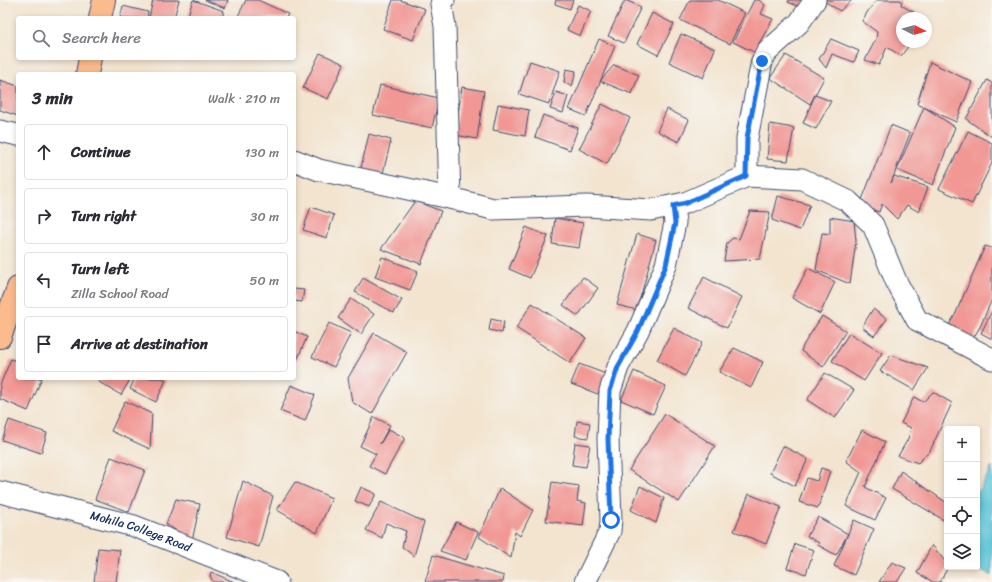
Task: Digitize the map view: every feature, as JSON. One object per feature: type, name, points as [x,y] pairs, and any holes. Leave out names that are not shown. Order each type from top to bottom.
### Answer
[{"type":"highway","points":[[100,16],[104,0]]},
{"type":"highway","points":[[87,72],[90,60]]},
{"type":"highway","points":[[0,337],[16,293]]},
{"type":"street","points":[[746,176],[747,138],[762,61],[767,52],[799,23],[815,0]]},
{"type":"street","points":[[439,1],[445,26],[450,198]]},
{"type":"street","points":[[0,131],[16,135]]},
{"type":"street","points":[[296,161],[319,170],[450,198],[493,209],[587,206],[651,210],[686,203],[746,176],[802,179],[848,200],[873,225],[896,281],[917,320],[992,359]]},
{"type":"street","points":[[585,582],[610,531],[611,520],[608,439],[610,391],[618,367],[638,331],[666,265],[675,223],[673,206]]},
{"type":"street","name":"Mohila College Road","points":[[0,492],[134,526],[277,582]]},
{"type":"water","points":[[992,467],[992,576],[980,569],[980,489]]},
{"type":"building","points":[[153,0],[179,0],[175,16],[149,16]]},
{"type":"building","points":[[193,0],[224,11],[223,16],[188,15]]},
{"type":"building","points":[[205,0],[228,0],[225,8]]},
{"type":"building","points":[[246,0],[258,0],[288,14],[287,16],[238,16]]},
{"type":"building","points":[[393,0],[400,0],[425,9],[413,40],[383,29]]},
{"type":"building","points":[[556,0],[573,0],[570,9],[555,4]]},
{"type":"building","points":[[625,0],[641,7],[624,43],[608,36]]},
{"type":"building","points":[[690,0],[718,0],[745,13],[730,44],[680,20]]},
{"type":"building","points":[[754,0],[759,0],[765,5],[761,14],[773,19],[754,52],[733,42]]},
{"type":"building","points":[[789,0],[805,0],[802,8],[788,2]]},
{"type":"building","points":[[824,0],[852,0],[840,11]]},
{"type":"building","points":[[877,0],[900,0],[902,1],[901,5],[913,12],[896,12],[896,48],[907,48],[901,56],[887,47],[879,65],[865,60],[876,39],[877,32],[862,21]]},
{"type":"building","points":[[578,5],[591,11],[580,36],[567,30]]},
{"type":"building","points":[[123,6],[148,12],[147,16],[120,16]]},
{"type":"building","points":[[652,13],[674,24],[658,55],[637,44]]},
{"type":"building","points":[[681,34],[715,49],[703,78],[669,62]]},
{"type":"building","points":[[599,39],[615,46],[586,116],[569,109]]},
{"type":"building","points":[[831,39],[859,51],[854,62],[832,54],[826,68],[819,59]]},
{"type":"building","points":[[320,53],[344,64],[328,99],[303,88]]},
{"type":"building","points":[[786,55],[824,78],[810,104],[770,78]]},
{"type":"building","points":[[530,61],[560,71],[549,104],[519,94]]},
{"type":"building","points":[[930,62],[972,82],[956,122],[917,104]]},
{"type":"building","points":[[614,65],[639,75],[632,94],[600,81]]},
{"type":"building","points":[[566,69],[576,71],[572,87],[564,82]]},
{"type":"building","points":[[0,80],[16,85],[16,115],[0,110]]},
{"type":"building","points":[[987,80],[992,83],[992,137],[966,119]]},
{"type":"building","points":[[380,85],[439,98],[432,128],[373,115]]},
{"type":"building","points":[[462,87],[484,91],[477,139],[455,135]]},
{"type":"building","points":[[556,92],[568,96],[563,113],[550,109]]},
{"type":"building","points":[[815,95],[831,101],[816,129],[803,123]]},
{"type":"building","points":[[498,104],[529,110],[525,136],[493,130]]},
{"type":"building","points":[[602,104],[630,118],[607,164],[579,149]]},
{"type":"building","points":[[924,107],[955,127],[933,185],[897,170]]},
{"type":"building","points":[[667,109],[689,120],[679,142],[657,131]]},
{"type":"building","points":[[543,115],[578,128],[570,150],[535,137]]},
{"type":"building","points":[[770,124],[794,128],[788,161],[767,159]]},
{"type":"building","points":[[891,125],[910,133],[891,183],[894,176],[928,187],[919,212],[907,205],[897,219],[882,204],[879,212],[860,205]]},
{"type":"building","points":[[968,131],[992,143],[992,163],[972,204],[939,189]]},
{"type":"building","points":[[369,134],[391,140],[382,177],[360,172]]},
{"type":"building","points":[[778,196],[810,205],[800,230],[772,220]]},
{"type":"building","points":[[415,201],[441,211],[421,264],[381,249]]},
{"type":"building","points":[[311,207],[334,215],[327,238],[303,230]]},
{"type":"building","points":[[750,211],[770,212],[760,259],[724,261],[727,243],[733,238],[739,239]]},
{"type":"building","points":[[830,217],[854,221],[856,241],[850,284],[816,270],[822,233],[830,234]]},
{"type":"building","points":[[555,218],[583,223],[579,248],[552,244]]},
{"type":"building","points":[[526,227],[548,236],[530,278],[509,269]]},
{"type":"building","points":[[637,234],[656,240],[637,310],[617,305]]},
{"type":"building","points":[[985,246],[992,248],[992,299],[980,327],[972,340],[947,328],[955,315]]},
{"type":"building","points":[[382,257],[418,271],[410,290],[375,277]]},
{"type":"building","points":[[808,268],[835,282],[820,314],[792,298]]},
{"type":"building","points":[[583,277],[598,288],[578,316],[563,305]]},
{"type":"building","points":[[704,277],[742,297],[727,328],[688,308]]},
{"type":"building","points":[[363,278],[402,300],[394,313],[355,292]]},
{"type":"building","points":[[296,289],[304,290],[302,302],[296,301]]},
{"type":"building","points":[[351,299],[374,314],[361,334],[338,318]]},
{"type":"building","points":[[532,303],[586,338],[570,363],[516,328]]},
{"type":"building","points":[[873,309],[887,319],[874,336],[862,327]]},
{"type":"building","points":[[992,311],[992,339],[981,333]]},
{"type":"building","points":[[822,316],[846,331],[823,367],[801,351]]},
{"type":"building","points":[[491,319],[504,322],[502,333],[489,330]]},
{"type":"building","points":[[329,323],[351,333],[334,367],[312,357]]},
{"type":"building","points":[[674,328],[702,343],[685,376],[657,360]]},
{"type":"building","points":[[296,332],[307,337],[296,360]]},
{"type":"building","points":[[374,333],[407,352],[372,414],[352,402],[348,378]]},
{"type":"building","points":[[849,333],[882,353],[864,381],[832,361]]},
{"type":"building","points":[[734,348],[763,362],[751,388],[719,372]]},
{"type":"building","points":[[891,355],[928,368],[914,390],[880,371]]},
{"type":"building","points":[[11,359],[16,361],[16,380],[41,380],[28,411],[0,399],[0,385]]},
{"type":"building","points":[[579,364],[606,374],[598,394],[571,384]]},
{"type":"building","points":[[634,371],[666,386],[653,414],[621,400]]},
{"type":"building","points":[[825,373],[854,390],[835,418],[807,400]]},
{"type":"building","points":[[100,380],[130,380],[121,395],[99,382]]},
{"type":"building","points":[[134,380],[166,380],[156,402],[130,389]]},
{"type":"building","points":[[291,385],[315,395],[305,421],[280,411]]},
{"type":"building","points":[[933,392],[952,403],[930,451],[918,463],[898,456],[908,439],[911,428],[901,423],[914,397],[923,402]]},
{"type":"building","points":[[125,401],[152,414],[150,449],[111,431]]},
{"type":"building","points":[[665,414],[715,446],[679,502],[629,470]]},
{"type":"building","points":[[374,417],[390,425],[380,444],[389,429],[405,438],[385,474],[369,466],[376,454],[360,446]]},
{"type":"building","points":[[9,420],[47,433],[41,453],[2,440]]},
{"type":"building","points":[[577,421],[590,423],[588,438],[575,436]]},
{"type":"building","points":[[862,430],[885,442],[865,487],[886,498],[875,520],[846,506],[861,472],[846,461]]},
{"type":"building","points":[[575,443],[590,445],[586,467],[572,465]]},
{"type":"building","points":[[783,446],[808,459],[795,486],[770,473]]},
{"type":"building","points":[[111,457],[145,470],[129,512],[95,499]]},
{"type":"building","points":[[821,468],[830,471],[818,508],[799,502],[807,478],[817,481]]},
{"type":"building","points":[[901,471],[944,501],[944,520],[892,489]]},
{"type":"building","points":[[243,481],[273,496],[259,547],[227,537]]},
{"type":"building","points":[[295,482],[332,498],[317,533],[277,510]]},
{"type":"building","points":[[552,482],[579,486],[577,501],[586,503],[583,526],[546,521]]},
{"type":"building","points":[[640,486],[664,498],[656,523],[631,510]]},
{"type":"building","points":[[361,487],[376,494],[369,507],[355,501]]},
{"type":"building","points":[[500,488],[533,510],[520,536],[515,532],[511,558],[479,537]]},
{"type":"building","points":[[749,494],[781,507],[766,544],[734,531]]},
{"type":"building","points":[[176,499],[200,504],[192,541],[166,524]]},
{"type":"building","points":[[381,502],[424,522],[414,556],[402,547],[406,531],[386,523],[382,538],[366,530]]},
{"type":"building","points":[[818,517],[848,534],[836,555],[818,545],[819,543],[807,536]]},
{"type":"building","points":[[854,520],[874,529],[854,575],[834,566]]},
{"type":"building","points":[[456,522],[478,532],[466,560],[440,551]]},
{"type":"building","points":[[795,544],[814,550],[806,574],[787,568]]},
{"type":"building","points":[[932,545],[944,560],[944,570],[946,570],[940,582],[933,582],[917,573]]},
{"type":"building","points":[[98,548],[120,550],[116,582],[94,582]]},
{"type":"building","points":[[433,555],[504,576],[503,582],[425,582]]},
{"type":"building","points":[[892,562],[906,568],[897,582],[879,582]]},
{"type":"building","points":[[211,572],[234,582],[213,582],[210,576]]},
{"type":"route","points":[[611,520],[608,439],[610,391],[618,367],[638,331],[666,265],[675,223],[673,206],[686,203],[746,176],[747,138],[762,61]]}]
